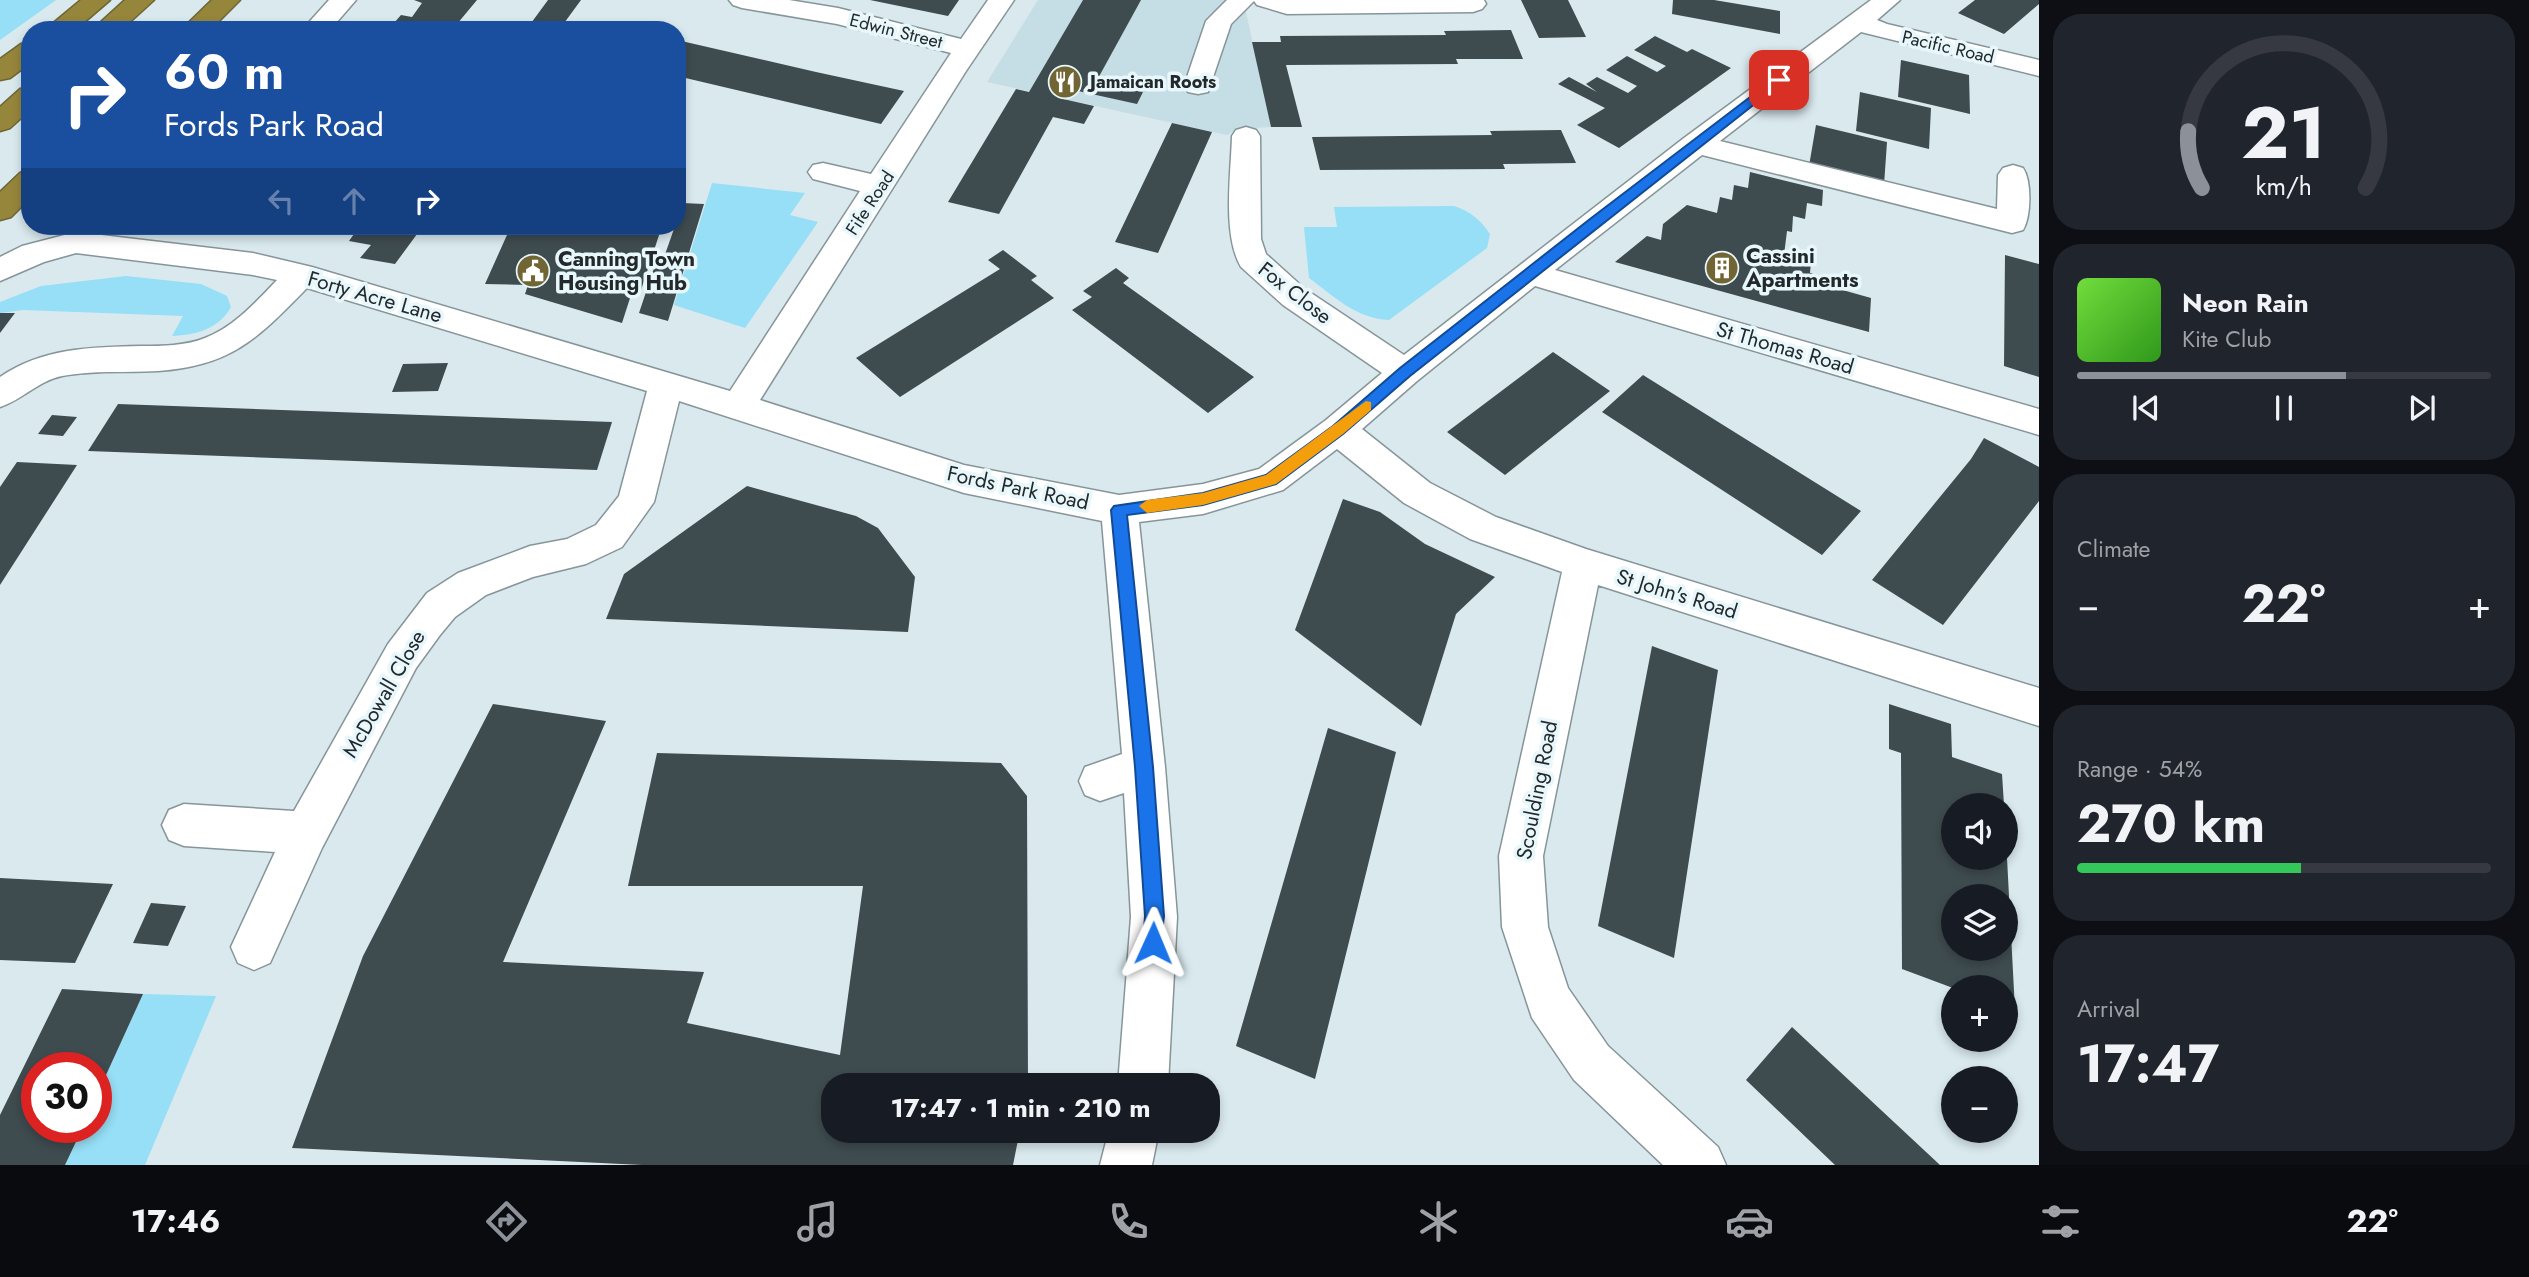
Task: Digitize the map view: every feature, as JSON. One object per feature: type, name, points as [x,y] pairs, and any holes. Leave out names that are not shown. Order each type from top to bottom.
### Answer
[{"type":"highway","points":[[70,21],[97,0]]},
{"type":"highway","points":[[116,21],[141,0]]},
{"type":"highway","points":[[204,21],[227,0]]},
{"type":"highway","points":[[0,72],[21,57]]},
{"type":"highway","points":[[0,122],[21,103]]},
{"type":"highway","points":[[0,210],[21,189]]},
{"type":"street","points":[[324,21],[343,0]]},
{"type":"street","name":"Edwin Street","points":[[742,0],[838,16],[967,49]]},
{"type":"street","name":"Fife Road","points":[[738,406],[1001,0]]},
{"type":"street","points":[[1198,86],[1219,21],[1242,0]]},
{"type":"street","points":[[1266,0],[1287,6],[1472,2]]},
{"type":"street","name":"Fords Park Road","points":[[666,385],[964,479],[1119,510],[1203,499],[1270,480],[1338,430],[1405,372],[1694,144],[1887,0]]},
{"type":"street","name":"Pacific Road","points":[[1859,22],[1878,30],[2039,68]]},
{"type":"street","name":"Fox Close","points":[[1246,136],[1246,239],[1252,259],[1294,297],[1405,372]]},
{"type":"street","points":[[1694,144],[2012,223],[2013,175]]},
{"type":"street","points":[[823,172],[881,186]]},
{"type":"street","name":"Forty Acre Lane","points":[[0,270],[66,235]]},
{"type":"street","name":"Forty Acre Lane","points":[[74,235],[253,264],[301,275],[666,385]]},
{"type":"street","name":"St Thomas Road","points":[[1530,274],[2039,422]]},
{"type":"street","points":[[0,394],[32,374],[61,364],[90,358],[184,358],[213,348],[239,335],[301,275]]},
{"type":"street","name":"McDowall Close","points":[[254,947],[306,833],[402,656],[441,605],[472,584],[500,571],[573,554],[609,536],[627,517],[636,502],[666,385]]},
{"type":"street","name":"St John's Road","points":[[1338,430],[1417,493],[1483,528],[1583,564],[2039,708]]},
{"type":"street","points":[[1119,510],[1144,767],[1154,916],[1144,1073]]},
{"type":"street","name":"Scoulding Road","points":[[1583,564],[1521,856],[1525,926],[1549,1001],[1591,1063],[1700,1165]]},
{"type":"street","points":[[1100,781],[1144,767]]},
{"type":"street","points":[[184,825],[306,833]]},
{"type":"street","points":[[1126,1165],[1131,1143]]},
{"type":"shaded area","points":[[0,0],[56,0],[27,21],[21,21],[21,25],[0,40]]},
{"type":"shaded area","points":[[1038,0],[1235,0],[1246,12],[1271,127],[1237,129],[1227,135],[987,82]]},
{"type":"shaded area","points":[[712,183],[805,193],[790,215],[818,222],[745,328],[674,305]]},
{"type":"shaded area","points":[[1454,206],[1475,217],[1490,234],[1487,248],[1389,320],[1356,311],[1309,278],[1304,227],[1337,227],[1334,207]]},
{"type":"shaded area","points":[[126,276],[201,284],[227,296],[231,307],[213,326],[190,334],[172,336],[183,316],[23,310],[0,313],[0,302],[41,286]]},
{"type":"shaded area","points":[[143,994],[216,996],[145,1165],[65,1165],[75,1143],[112,1143],[112,1062]]},
{"type":"building","points":[[414,0],[477,0],[460,21],[396,21],[401,15],[412,17],[422,3]]},
{"type":"building","points":[[548,0],[581,0],[566,21],[533,21]]},
{"type":"building","points":[[870,0],[959,0],[948,16]]},
{"type":"building","points":[[1083,0],[1141,0],[1096,82],[1143,92],[1137,104],[1069,89],[1063,99],[1094,106],[1084,124],[1053,117],[999,214],[948,202],[1016,89],[1029,92]]},
{"type":"building","points":[[1521,0],[1568,0],[1586,37],[1539,38]]},
{"type":"building","points":[[1673,0],[1714,0],[1780,11],[1780,34],[1672,14]]},
{"type":"building","points":[[1975,0],[2039,0],[2039,4],[2004,34],[1958,13]]},
{"type":"building","points":[[1511,30],[1523,59],[1456,59],[1458,64],[1286,65],[1302,127],[1271,127],[1252,42],[1281,42],[1280,36],[1446,35],[1444,31]]},
{"type":"building","points":[[1655,36],[1687,52],[1692,49],[1731,68],[1619,148],[1577,125],[1605,108],[1558,84],[1569,77],[1597,92],[1586,84],[1597,77],[1628,93],[1637,86],[1606,70],[1627,56],[1657,72],[1666,66],[1634,50]]},
{"type":"building","points":[[686,42],[904,91],[881,124],[686,78]]},
{"type":"building","points":[[1901,60],[1969,75],[1970,114],[1898,97]]},
{"type":"building","points":[[1860,92],[1931,108],[1929,149],[1856,131]]},
{"type":"building","points":[[1172,123],[1212,132],[1158,253],[1115,242]]},
{"type":"building","points":[[1816,125],[1887,142],[1884,185],[1809,166]]},
{"type":"building","points":[[1561,130],[1576,163],[1503,164],[1505,169],[1320,170],[1312,137],[1492,135],[1490,131]]},
{"type":"building","name":"Cassini Apartments","points":[[1750,172],[1823,190],[1822,206],[1807,203],[1805,219],[1793,216],[1792,232],[1787,231],[1784,255],[1811,262],[1810,273],[1840,281],[1839,289],[1871,298],[1869,332],[1615,262],[1647,236],[1661,240],[1663,224],[1687,205],[1717,213],[1720,197],[1732,200],[1734,185],[1748,188]]},
{"type":"building","points":[[686,203],[704,204],[668,321],[639,313],[656,262],[662,263],[672,235],[686,235]]},
{"type":"building","points":[[353,235],[416,235],[395,264],[360,258],[371,245],[349,241]]},
{"type":"building","points":[[507,235],[659,235],[641,290],[637,295],[631,295],[622,323],[525,294],[528,285],[485,284]]},
{"type":"building","points":[[1003,250],[1037,276],[1031,280],[1054,298],[900,397],[856,358],[1000,269],[988,260]]},
{"type":"building","points":[[2005,255],[2039,264],[2039,377],[2004,366]]},
{"type":"building","points":[[1116,268],[1129,278],[1123,283],[1254,377],[1208,413],[1072,310],[1092,297],[1083,291]]},
{"type":"building","points":[[0,313],[15,313],[0,333]]},
{"type":"building","points":[[1553,352],[1610,391],[1505,475],[1447,432]]},
{"type":"building","points":[[448,363],[438,391],[392,392],[403,364]]},
{"type":"building","points":[[1643,375],[1861,511],[1822,555],[1602,412]]},
{"type":"building","points":[[118,404],[612,422],[597,470],[88,451]]},
{"type":"building","points":[[52,415],[77,417],[63,436],[38,434]]},
{"type":"building","points":[[1984,438],[2039,467],[2039,501],[1943,625],[1872,580],[1971,459]]},
{"type":"building","points":[[17,462],[77,465],[0,585],[0,487]]},
{"type":"building","points":[[747,486],[856,516],[878,528],[915,577],[908,632],[606,619],[624,574]]},
{"type":"building","points":[[1343,499],[1380,512],[1425,544],[1495,577],[1456,614],[1421,726],[1295,630]]},
{"type":"building","points":[[1652,646],[1718,670],[1674,958],[1598,926]]},
{"type":"building","points":[[493,704],[606,721],[503,962],[704,972],[687,1023],[840,1055],[863,886],[628,886],[657,753],[1001,763],[1027,796],[1028,1073],[821,1073],[821,1143],[1017,1143],[1013,1165],[642,1165],[292,1148],[363,956]]},
{"type":"building","points":[[1889,704],[1951,724],[1952,757],[2002,774],[2003,793],[1941,793],[1941,870],[2008,870],[2008,884],[1941,884],[1941,961],[2012,961],[2013,975],[1941,975],[1941,984],[1902,969],[1901,753],[1889,749]]},
{"type":"building","points":[[1328,728],[1396,752],[1315,1079],[1236,1046]]},
{"type":"building","points":[[0,878],[113,884],[75,963],[0,960]]},
{"type":"building","points":[[151,903],[186,906],[168,946],[133,943]]},
{"type":"building","points":[[62,989],[143,994],[112,1062],[112,1052],[31,1052]]},
{"type":"building","points":[[1792,1027],[1940,1165],[1835,1165],[1746,1080]]},
{"type":"building","points":[[21,1072],[21,1143],[75,1143],[65,1165],[0,1165],[0,1115]]},
{"type":"slow traffic","points":[[1147,506],[1203,499],[1270,480],[1366,406]]},
{"type":"place","name":"Jamaican Roots","points":[[1065,82]]},
{"type":"place","name":"Cassini Apartments","points":[[1722,268]]},
{"type":"place","name":"Canning Town Housing Hub","points":[[533,271]]},
{"type":"route","points":[[1153,943],[1154,916],[1144,767],[1119,510],[1203,499],[1270,480],[1338,430],[1405,372],[1779,80]]}]
